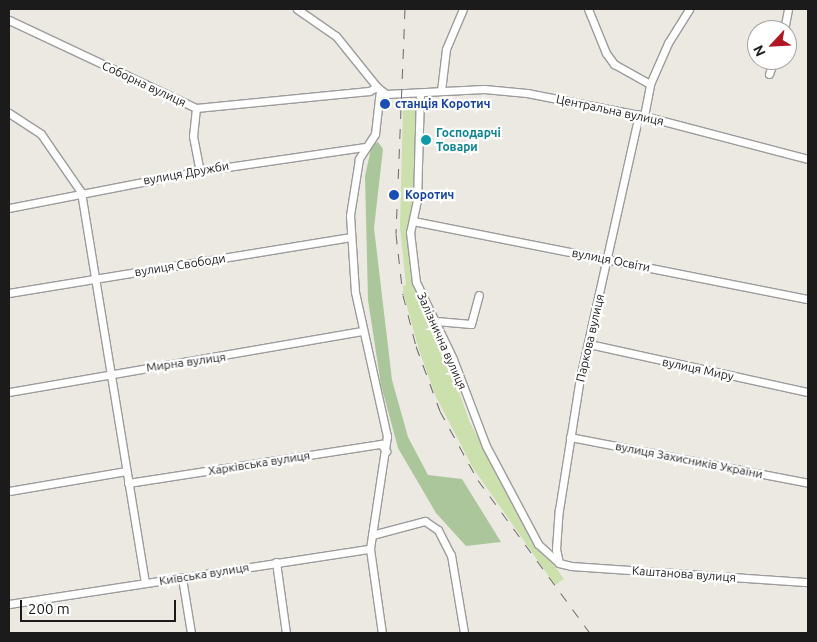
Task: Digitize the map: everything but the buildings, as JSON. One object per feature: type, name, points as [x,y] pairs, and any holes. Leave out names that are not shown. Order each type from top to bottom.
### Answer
[{"type":"street","points":[[297,9],[336,36],[379,89],[375,134],[365,147],[351,190],[350,237],[354,292],[385,420],[386,452],[370,549],[382,633]]},
{"type":"street","points":[[441,91],[446,49],[462,9]]},
{"type":"street","points":[[588,9],[606,53],[614,64],[650,84]]},
{"type":"street","name":"Паркова вулиця","points":[[559,563],[556,549],[570,437],[589,344],[642,115],[650,84],[668,43],[689,9]]},
{"type":"street","name":"Соборна вулиця","points":[[9,20],[196,108],[379,89]]},
{"type":"street","points":[[769,74],[770,70]]},
{"type":"street","name":"Центральна вулиця","points":[[379,89],[386,94],[408,95],[484,89],[527,93],[642,115],[808,159]]},
{"type":"street","name":"Залізнична вулиця","points":[[420,94],[417,200],[411,238],[416,282],[421,297],[436,321],[486,446],[538,544],[559,563]]},
{"type":"street","points":[[196,108],[193,136],[200,171]]},
{"type":"street","points":[[9,113],[42,134],[82,192],[126,471],[146,583]]},
{"type":"street","name":"вулиця Дружби","points":[[9,208],[82,192],[200,171],[365,147]]},
{"type":"street","name":"вулиця Освіти","points":[[413,221],[808,299]]},
{"type":"street","name":"вулиця Свободи","points":[[9,293],[350,237]]},
{"type":"street","points":[[436,321],[472,323],[479,295]]},
{"type":"street","name":"Мирна вулиця","points":[[9,392],[102,377],[111,372],[232,356],[363,331]]},
{"type":"street","name":"вулиця Миру","points":[[589,344],[808,392]]},
{"type":"street","name":"вулиця Захисників України","points":[[570,437],[808,483]]},
{"type":"street","name":"Харківська вулиця","points":[[128,483],[381,444],[386,452]]},
{"type":"street","points":[[9,491],[126,471]]},
{"type":"street","points":[[372,535],[425,521],[438,530],[451,555],[464,633]]},
{"type":"street","name":"Київська вулиця","points":[[9,604],[370,549]]},
{"type":"street","points":[[276,562],[286,633]]},
{"type":"street","name":"Каштанова вулиця","points":[[559,563],[808,582]]},
{"type":"street","points":[[182,578],[191,633]]},
{"type":"green space","points":[[408,105],[416,111],[416,198],[411,224],[416,281],[425,311],[439,335],[470,423],[535,539],[564,579],[555,585],[473,468],[436,397],[419,350],[403,292],[403,286],[406,285],[400,227],[403,108]]},
{"type":"green space","points":[[378,142],[383,149],[374,228],[392,380],[408,437],[428,475],[462,479],[501,542],[466,546],[436,513],[398,448],[381,385],[368,300],[365,176],[372,144]]},
{"type":"railway","points":[[405,9],[396,234],[403,295],[416,346],[440,411],[478,480],[590,633]]},
{"type":"place","name":"станція Коротич","points":[[385,104]]},
{"type":"place","name":"Господарчі Товари","points":[[426,140]]},
{"type":"place","name":"Коротич","points":[[394,195]]}]
